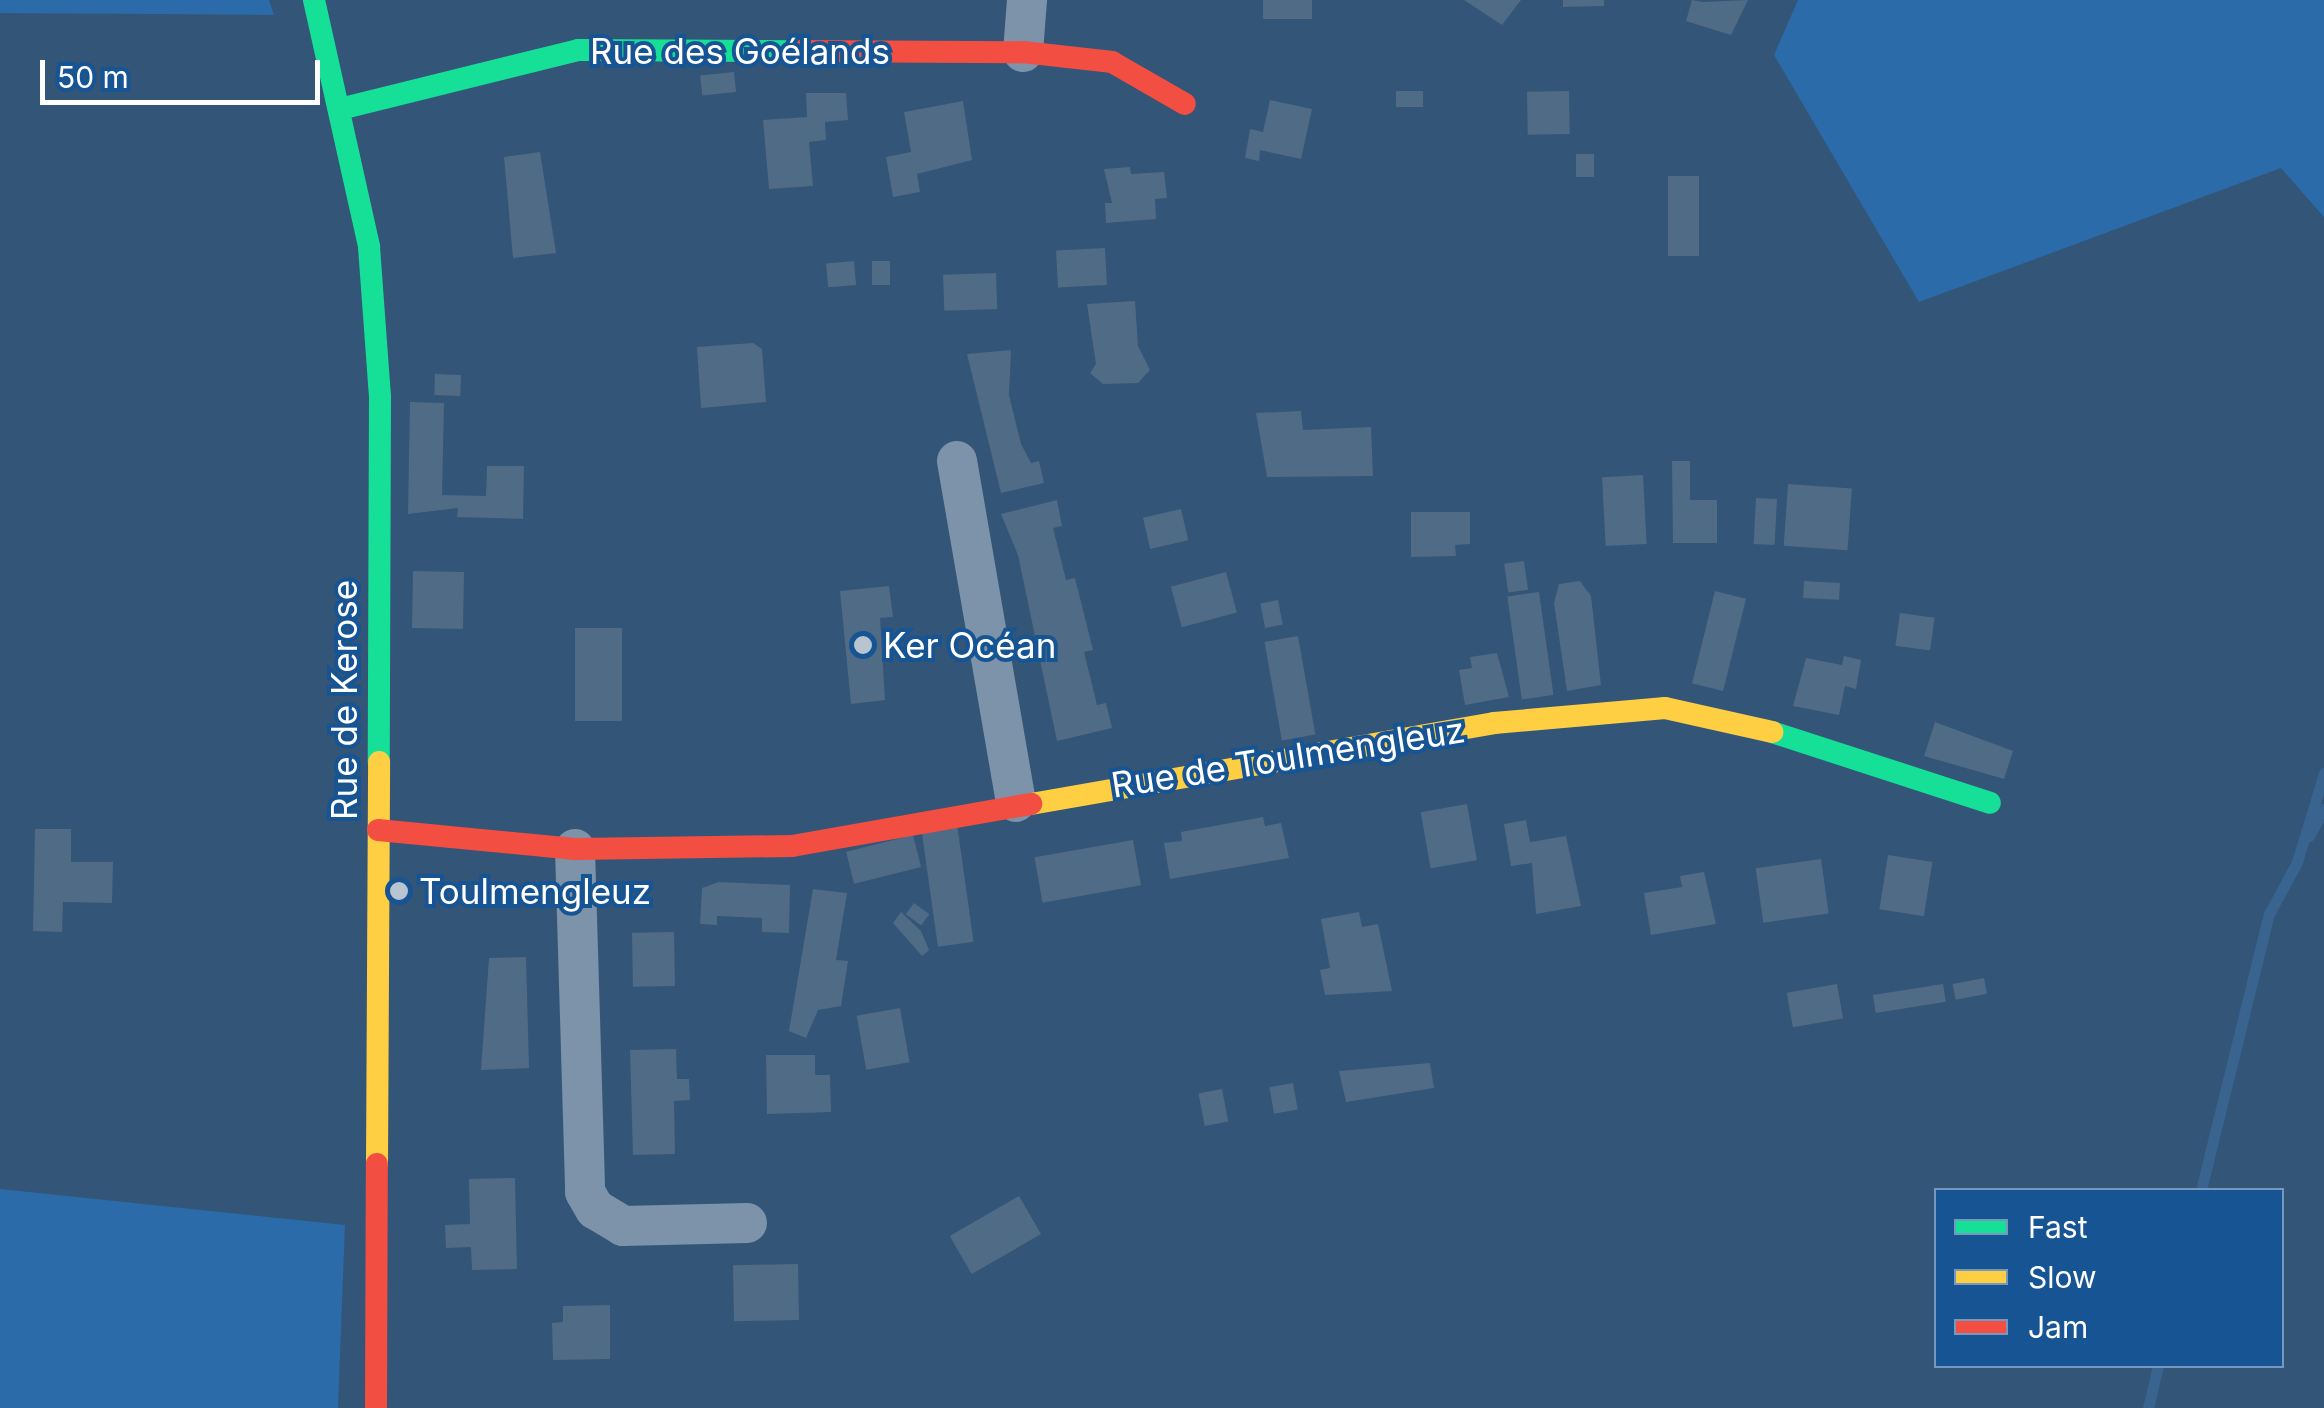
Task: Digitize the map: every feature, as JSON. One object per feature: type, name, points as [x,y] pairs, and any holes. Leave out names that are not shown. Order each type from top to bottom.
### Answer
[{"type":"street","name":"Rue de Kerose","points":[[314,0],[344,108],[369,247],[380,397],[376,1408]]},
{"type":"street","points":[[1023,52],[1027,0]]},
{"type":"street","name":"Rue des Goélands","points":[[344,108],[578,50],[1023,52],[1112,62],[1185,104]]},
{"type":"street","points":[[957,461],[1016,802]]},
{"type":"street","name":"Rue de Toulmengleuz","points":[[378,830],[575,849],[792,846],[1016,802],[1494,723],[1665,708],[1796,738],[1990,803]]},
{"type":"street","points":[[575,849],[585,1192],[595,1210],[623,1226],[747,1223]]},
{"type":"shaded area","points":[[0,0],[269,0],[274,15],[0,13]]},
{"type":"shaded area","points":[[1798,0],[2324,0],[2324,217],[2281,168],[1919,302],[1774,55]]},
{"type":"shaded area","points":[[0,1189],[345,1225],[338,1408],[0,1408]]},
{"type":"building","points":[[1263,0],[1312,0],[1312,19],[1263,19]]},
{"type":"building","points":[[1464,0],[1521,0],[1502,25]]},
{"type":"building","points":[[1563,0],[1604,0],[1604,6],[1563,7]]},
{"type":"building","points":[[1692,0],[1748,0],[1731,35],[1686,21]]},
{"type":"building","points":[[734,72],[736,92],[702,95],[700,76]]},
{"type":"building","points":[[1396,91],[1423,91],[1423,107],[1396,107]]},
{"type":"building","points":[[1569,91],[1570,134],[1528,135],[1527,92]]},
{"type":"building","points":[[806,93],[846,93],[848,120],[825,122],[826,140],[809,142],[813,186],[769,189],[763,120],[807,117]]},
{"type":"building","points":[[1270,100],[1312,109],[1301,159],[1260,150],[1259,161],[1245,158],[1250,129],[1263,132]]},
{"type":"building","points":[[963,101],[972,160],[917,174],[920,192],[893,197],[886,157],[911,152],[904,112]]},
{"type":"building","points":[[540,152],[556,253],[513,258],[504,157]]},
{"type":"building","points":[[1576,154],[1594,154],[1594,177],[1576,177]]},
{"type":"building","points":[[1130,167],[1131,174],[1164,172],[1167,198],[1155,199],[1156,219],[1106,223],[1105,203],[1112,203],[1104,169]]},
{"type":"building","points":[[1668,176],[1699,176],[1699,256],[1668,256]]},
{"type":"building","points":[[1105,248],[1107,285],[1058,288],[1056,251]]},
{"type":"building","points":[[854,261],[856,285],[828,287],[826,263]]},
{"type":"building","points":[[872,261],[890,261],[890,285],[872,285]]},
{"type":"building","points":[[996,273],[997,309],[944,311],[943,275]]},
{"type":"building","points":[[1135,301],[1138,346],[1150,370],[1138,383],[1103,384],[1090,373],[1096,364],[1087,304]]},
{"type":"building","points":[[753,343],[762,349],[766,402],[701,408],[697,347]]},
{"type":"building","points":[[1011,350],[1009,395],[1021,444],[1031,463],[1039,461],[1044,483],[1001,493],[967,354]]},
{"type":"building","points":[[435,374],[461,375],[460,396],[434,395]]},
{"type":"building","points":[[410,402],[444,403],[442,495],[486,496],[487,466],[524,466],[523,519],[457,517],[458,508],[408,514]]},
{"type":"building","points":[[1301,411],[1303,430],[1371,427],[1373,476],[1267,477],[1256,413]]},
{"type":"building","points":[[1672,461],[1690,461],[1690,500],[1717,500],[1717,543],[1673,543]]},
{"type":"building","points":[[1643,475],[1647,544],[1606,546],[1602,477]]},
{"type":"building","points":[[1788,484],[1852,488],[1848,550],[1784,546]]},
{"type":"building","points":[[1756,498],[1777,499],[1775,545],[1754,544]]},
{"type":"building","points":[[1057,500],[1062,526],[1053,528],[1066,580],[1075,578],[1093,650],[1084,652],[1097,705],[1106,703],[1112,728],[1057,741],[1018,555],[1001,514]]},
{"type":"building","points":[[1181,509],[1188,540],[1150,549],[1143,518]]},
{"type":"building","points":[[1411,512],[1470,512],[1470,544],[1455,545],[1456,556],[1411,557]]},
{"type":"building","points":[[1524,561],[1528,590],[1508,593],[1504,564]]},
{"type":"building","points":[[413,571],[464,572],[463,629],[412,628]]},
{"type":"building","points":[[1226,572],[1237,613],[1182,627],[1171,587]]},
{"type":"building","points":[[1580,581],[1591,596],[1601,685],[1567,691],[1554,603],[1559,584]]},
{"type":"building","points":[[1804,581],[1840,583],[1839,600],[1803,598]]},
{"type":"building","name":"Ker Océan","points":[[889,586],[893,617],[880,618],[885,700],[851,704],[840,591]]},
{"type":"building","points":[[1715,591],[1746,599],[1723,691],[1692,683]]},
{"type":"building","points":[[1539,592],[1553,695],[1522,699],[1507,596]]},
{"type":"building","points":[[1278,600],[1283,625],[1265,628],[1260,603]]},
{"type":"building","points":[[1900,613],[1935,618],[1930,651],[1895,646]]},
{"type":"building","points":[[575,628],[622,628],[622,721],[575,721]]},
{"type":"building","points":[[1298,636],[1315,734],[1282,740],[1265,642]]},
{"type":"building","points":[[1497,653],[1509,697],[1465,705],[1459,670],[1472,668],[1470,657]]},
{"type":"building","points":[[1844,656],[1861,660],[1856,689],[1845,686],[1839,715],[1793,706],[1806,658],[1842,665]]},
{"type":"building","points":[[1935,722],[2013,751],[2004,779],[1924,756]]},
{"type":"building","points":[[1467,804],[1477,860],[1431,868],[1421,812]]},
{"type":"building","points":[[1263,817],[1265,826],[1281,823],[1289,858],[1170,879],[1164,843],[1182,841],[1181,832]]},
{"type":"building","points":[[1526,820],[1530,842],[1566,836],[1581,906],[1536,914],[1532,863],[1511,866],[1504,824]]},
{"type":"building","points":[[957,824],[974,942],[938,947],[921,829]]},
{"type":"building","points":[[35,829],[71,829],[71,862],[113,862],[112,903],[63,902],[62,932],[33,931]]},
{"type":"building","points":[[913,835],[921,867],[854,884],[846,852]]},
{"type":"building","points":[[1133,840],[1141,885],[1043,903],[1035,857]]},
{"type":"building","points":[[1888,855],[1932,862],[1924,916],[1879,909]]},
{"type":"building","points":[[1821,859],[1829,913],[1763,923],[1756,868]]},
{"type":"building","points":[[1704,872],[1716,924],[1651,935],[1644,893],[1682,887],[1680,876]]},
{"type":"building","points":[[719,882],[790,885],[789,933],[762,932],[762,918],[717,916],[717,925],[700,924],[702,888]]},
{"type":"building","points":[[813,889],[847,893],[836,960],[848,961],[841,1006],[818,1010],[806,1038],[789,1031]]},
{"type":"building","points":[[914,903],[929,914],[921,925],[906,914]]},
{"type":"building","points":[[901,912],[921,931],[929,950],[922,956],[893,923]]},
{"type":"building","points":[[1359,912],[1362,927],[1378,924],[1392,991],[1325,995],[1320,970],[1330,968],[1321,919]]},
{"type":"building","points":[[674,932],[675,986],[633,987],[632,933]]},
{"type":"building","points":[[526,957],[529,1068],[481,1070],[489,958]]},
{"type":"building","points":[[1984,978],[1987,994],[1956,1000],[1953,984]]},
{"type":"building","points":[[1837,984],[1843,1018],[1793,1027],[1787,993]]},
{"type":"building","points":[[1943,984],[1946,1002],[1876,1013],[1873,995]]},
{"type":"building","points":[[900,1008],[910,1062],[866,1070],[857,1016]]},
{"type":"building","points":[[676,1049],[677,1079],[689,1079],[690,1100],[674,1101],[675,1154],[633,1155],[630,1050]]},
{"type":"building","points":[[766,1055],[815,1055],[815,1075],[830,1075],[831,1112],[767,1114]]},
{"type":"building","points":[[1430,1063],[1434,1088],[1346,1102],[1339,1071]]},
{"type":"building","points":[[1293,1083],[1298,1110],[1274,1114],[1269,1087]]},
{"type":"building","points":[[1222,1089],[1228,1121],[1205,1126],[1198,1094]]},
{"type":"building","points":[[515,1178],[517,1269],[472,1270],[471,1247],[446,1248],[445,1225],[470,1224],[469,1179]]},
{"type":"building","points":[[1019,1196],[1041,1234],[972,1274],[950,1236]]},
{"type":"building","points":[[798,1264],[799,1320],[734,1321],[733,1265]]},
{"type":"building","points":[[610,1305],[610,1359],[553,1360],[552,1323],[563,1322],[563,1306]]},
{"type":"waterway","points":[[2201,1188],[2269,914],[2297,862],[2324,773]]},
{"type":"waterway","points":[[2309,836],[2324,809]]},
{"type":"waterway","points":[[2148,1408],[2158,1368]]},
{"type":"traffic: fast","points":[[314,0],[369,247],[380,397],[379,762]]},
{"type":"traffic: fast","points":[[344,108],[578,50],[795,51]]},
{"type":"traffic: fast","points":[[1772,732],[1990,803]]},
{"type":"traffic: slow","points":[[1031,804],[1494,723],[1665,708],[1772,732]]},
{"type":"traffic: slow","points":[[377,1164],[379,762]]},
{"type":"traffic: jam","points":[[795,51],[1023,52],[1112,62],[1185,104]]},
{"type":"traffic: jam","points":[[378,830],[575,849],[792,846],[1031,804]]},
{"type":"traffic: jam","points":[[376,1408],[377,1164]]},
{"type":"place","name":"Ker Océan","points":[[863,645]]},
{"type":"place","name":"Toulmengleuz","points":[[399,891]]}]
